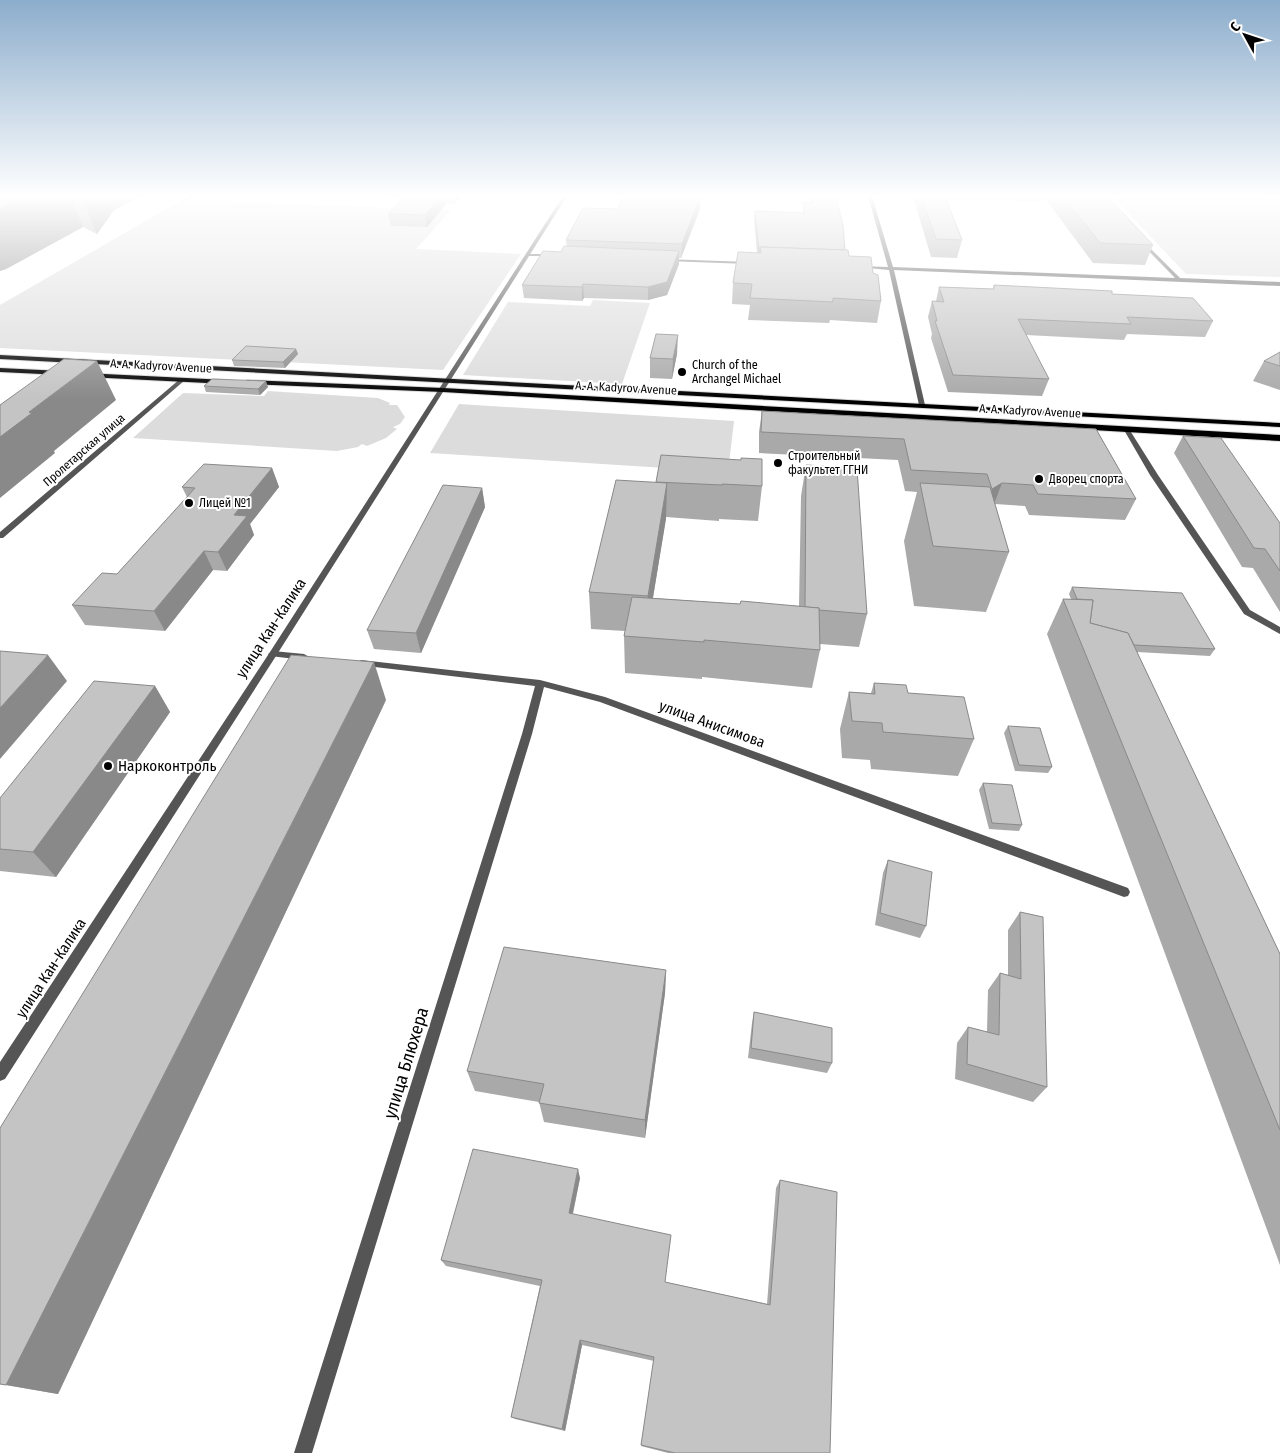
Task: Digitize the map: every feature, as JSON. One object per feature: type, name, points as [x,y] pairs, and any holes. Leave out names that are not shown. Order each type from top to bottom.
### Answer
[{"type":"main road","name":"A. A. Kadyrov Avenue","points":[[0,357],[449,379],[1280,425]]},
{"type":"main road","points":[[0,370],[67,374]]},
{"type":"main road","name":"A. A. Kadyrov Avenue","points":[[77,374],[231,382]]},
{"type":"main road","name":"A. A. Kadyrov Avenue","points":[[241,382],[443,390],[1280,438]]},
{"type":"street","name":"улица Кан-Калика","points":[[0,1074],[273,654],[522,264]]},
{"type":"street","points":[[753,264],[758,264]]},
{"type":"street","points":[[890,264],[922,405]]},
{"type":"street","points":[[1164,264],[1179,280]]},
{"type":"street","points":[[852,267],[1280,284]]},
{"type":"street","name":"Пролетарская улица","points":[[0,536],[182,380]]},
{"type":"street","points":[[1127,430],[1154,475],[1247,612],[1280,632]]},
{"type":"street","points":[[273,654],[316,658]]},
{"type":"street","name":"улица Анисимова","points":[[355,662],[540,683],[602,699],[1124,892]]},
{"type":"street","name":"улица Блюхера","points":[[302,1453],[524,744],[540,683]]},
{"type":"shaded area","points":[[71,264],[514,264],[443,370],[0,348],[0,305]]},
{"type":"shaded area","points":[[1176,264],[1280,264],[1280,277],[1186,274]]},
{"type":"shaded area","points":[[593,300],[650,303],[622,384],[463,375],[508,302],[590,306]]},
{"type":"shaded area","points":[[268,391],[378,398],[390,403],[389,405],[397,405],[405,417],[400,424],[393,427],[397,429],[386,438],[367,446],[362,444],[358,447],[337,451],[133,438],[183,393],[264,396]]},
{"type":"shaded area","points":[[459,404],[734,421],[728,472],[430,453]]},
{"type":"building","points":[[535,264],[674,264],[667,282],[648,287],[583,284],[582,287],[522,285]]},
{"type":"building","points":[[736,264],[872,264],[873,273],[878,275],[881,301],[833,298],[833,302],[750,298],[752,284],[733,283]]},
{"type":"building","points":[[994,285],[1112,291],[1112,294],[1193,298],[1213,321],[1127,317],[1131,324],[1018,319],[1049,379],[953,375],[935,321],[937,321],[932,301],[944,302],[939,287],[994,289]]},
{"type":"building","points":[[656,334],[678,335],[673,359],[650,358]]},
{"type":"building","points":[[246,346],[296,349],[283,362],[232,360]]},
{"type":"building","points":[[1280,352],[1280,366],[1264,361]]},
{"type":"building","points":[[64,359],[97,361],[29,412],[32,413],[0,437],[0,405]]},
{"type":"building","points":[[212,379],[266,381],[258,389],[204,386]]},
{"type":"building","points":[[762,411],[1096,429],[1136,499],[1038,494],[1033,485],[1002,483],[992,489],[987,474],[911,470],[904,439],[761,432]]},
{"type":"building","points":[[1183,436],[1221,438],[1280,523],[1280,571],[1265,549],[1254,548]]},
{"type":"building","points":[[661,455],[741,460],[741,458],[762,459],[762,486],[656,482]]},
{"type":"building","points":[[204,464],[272,468],[234,515],[247,516],[218,552],[204,551],[154,611],[72,605],[102,573],[117,574],[195,488],[182,487]]},
{"type":"building","points":[[806,465],[857,468],[867,614],[805,607]]},
{"type":"building","points":[[616,480],[667,483],[648,596],[589,592]]},
{"type":"building","points":[[920,483],[990,487],[1009,552],[933,546]]},
{"type":"building","points":[[443,485],[482,488],[416,633],[367,630]]},
{"type":"building","points":[[1072,587],[1182,593],[1215,649],[1134,645],[1128,633],[1090,623],[1093,600],[1077,599]]},
{"type":"building","points":[[632,597],[740,604],[741,601],[819,608],[820,650],[704,640],[704,642],[624,636]]},
{"type":"building","points":[[1063,599],[1093,600],[1090,623],[1128,633],[1280,954],[1280,1130]]},
{"type":"building","points":[[0,651],[48,655],[0,708]]},
{"type":"building","points":[[291,655],[374,662],[6,1385],[0,1384],[0,1128]]},
{"type":"building","points":[[94,681],[155,686],[33,852],[0,849],[0,798]]},
{"type":"building","points":[[874,683],[906,685],[908,693],[964,697],[974,739],[883,732],[882,723],[852,721],[849,692],[875,694]]},
{"type":"building","points":[[1008,726],[1040,728],[1052,767],[1019,765]]},
{"type":"building","points":[[983,783],[1012,785],[1022,825],[992,823]]},
{"type":"building","points":[[888,860],[932,872],[926,926],[880,913]]},
{"type":"building","points":[[1020,912],[1043,917],[1047,1087],[967,1064],[968,1027],[999,1035],[1000,973],[1021,979]]},
{"type":"building","points":[[504,947],[666,970],[645,1120],[539,1103],[544,1084],[467,1071]]},
{"type":"building","points":[[754,1012],[832,1028],[832,1063],[751,1048]]},
{"type":"building","points":[[473,1149],[578,1169],[569,1213],[671,1235],[665,1282],[770,1305],[780,1180],[837,1192],[830,1453],[675,1453],[641,1445],[654,1357],[580,1340],[562,1429],[511,1417],[542,1280],[441,1260]]},
{"type":"place","name":"Church of the Archangel Michael","points":[[682,372]]},
{"type":"place","name":"Строительный факультет ГГНИ","points":[[778,463]]},
{"type":"place","name":"Дворец спорта","points":[[1039,479]]},
{"type":"place","name":"Лицей №1","points":[[189,503]]},
{"type":"place","name":"Наркоконтроль","points":[[108,766]]}]
